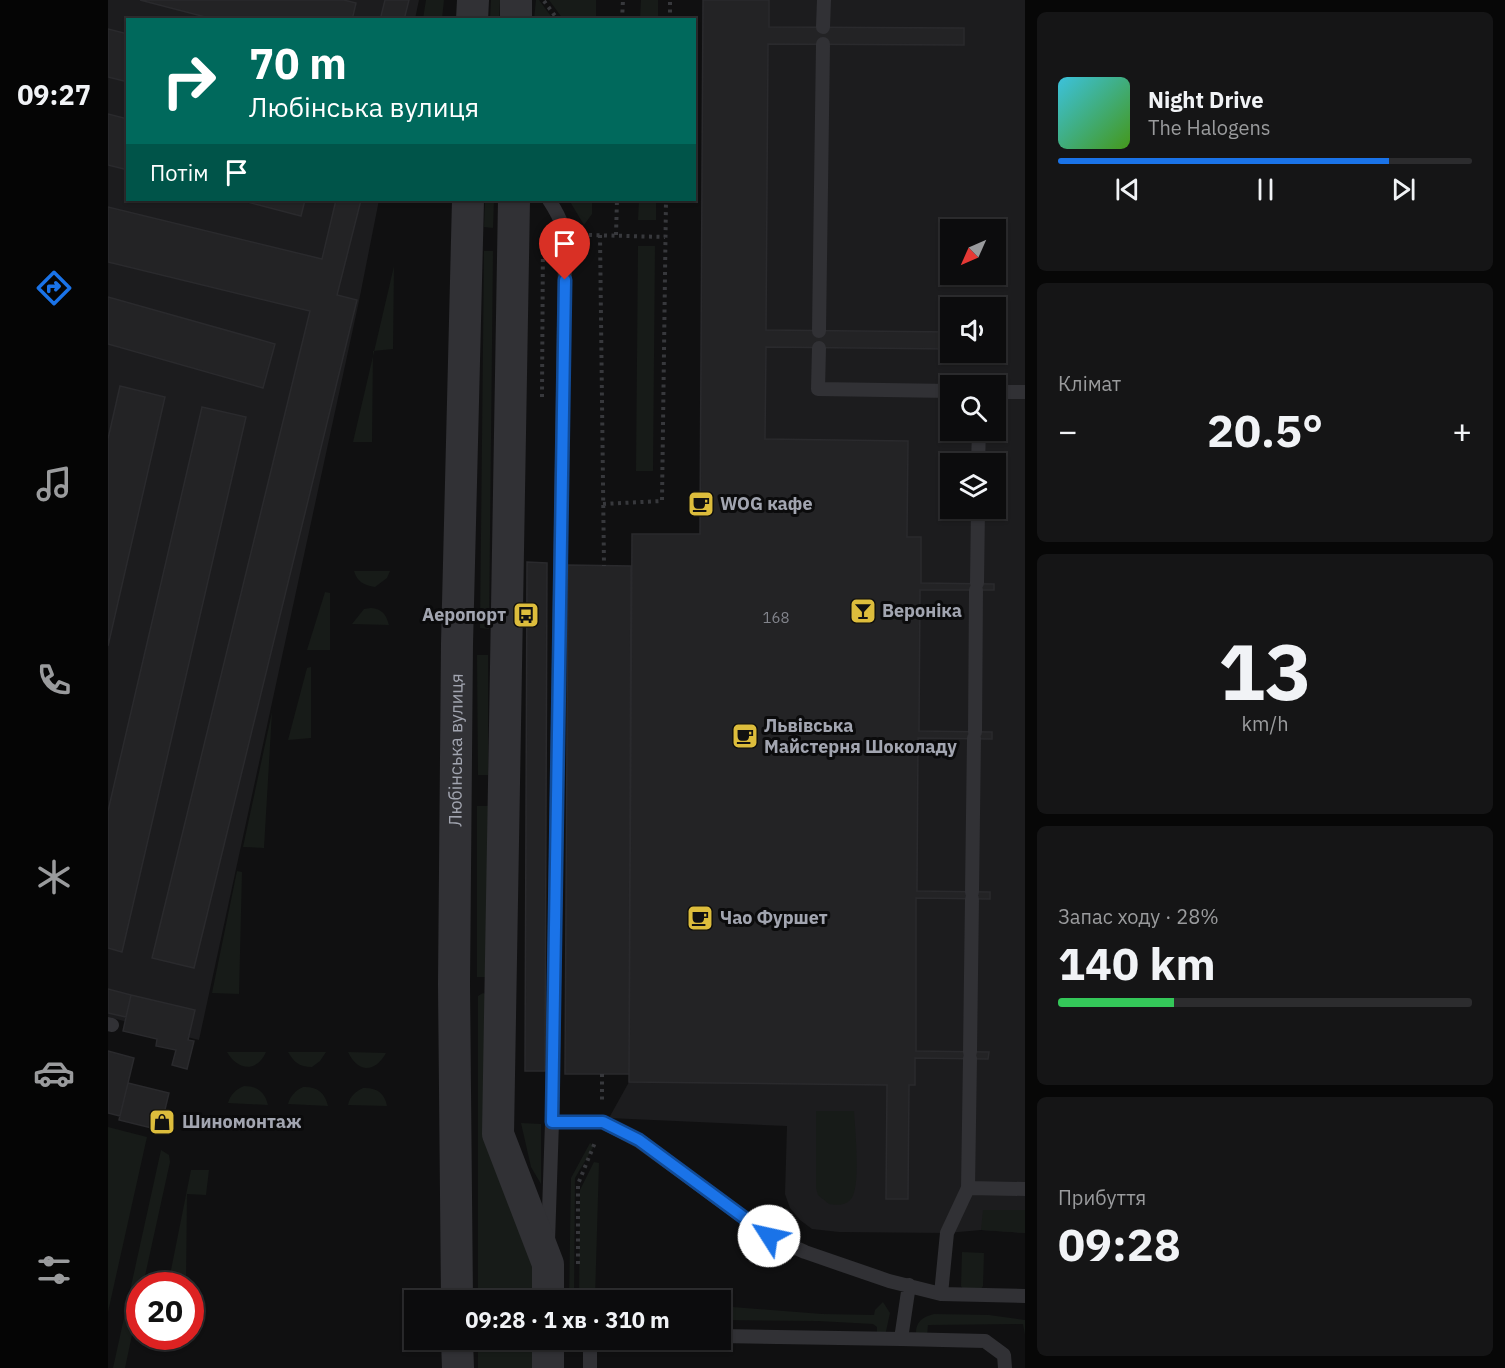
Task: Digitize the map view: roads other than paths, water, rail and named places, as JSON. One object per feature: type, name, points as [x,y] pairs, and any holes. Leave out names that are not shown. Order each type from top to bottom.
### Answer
[{"type":"street","points":[[472,0],[472,18]]},
{"type":"street","points":[[516,0],[516,18]]},
{"type":"street","name":"Любінська вулиця","points":[[457,1290],[454,996],[457,644],[468,201]]},
{"type":"street","points":[[514,201],[498,1134],[563,1265],[552,1290]]},
{"type":"street","points":[[457,1350],[458,1368]]},
{"type":"street","points":[[548,1350],[548,1368]]},
{"type":"lane","points":[[823,27],[824,0]]},
{"type":"lane","points":[[819,331],[823,44]]},
{"type":"lane","points":[[550,201],[562,221],[565,235],[552,1122],[563,1265]]},
{"type":"lane","points":[[819,348],[818,389],[940,391]]},
{"type":"lane","points":[[1006,392],[1025,392]]},
{"type":"lane","points":[[941,1294],[947,1233],[968,1188],[978,519]]},
{"type":"lane","points":[[552,1122],[603,1122],[639,1140],[769,1236],[805,1252],[890,1281],[941,1294],[1025,1296]]},
{"type":"lane","points":[[968,1188],[1025,1189]]},
{"type":"lane","points":[[901,1339],[909,1285]]},
{"type":"lane","points":[[731,1336],[986,1341],[1004,1355],[1005,1368]]},
{"type":"lane","points":[[590,1350],[590,1368]]},
{"type":"place","name":"WOG кафе","points":[[701,504]]},
{"type":"place","name":"Вероніка","points":[[863,611]]},
{"type":"place","name":"Аеропорт","points":[[526,615]]},
{"type":"place","name":"Львівська Майстерня Шоколаду","points":[[745,736]]},
{"type":"place","name":"Чао Фуршет","points":[[700,918]]},
{"type":"place","name":"Шиномонтаж","points":[[162,1122]]}]
